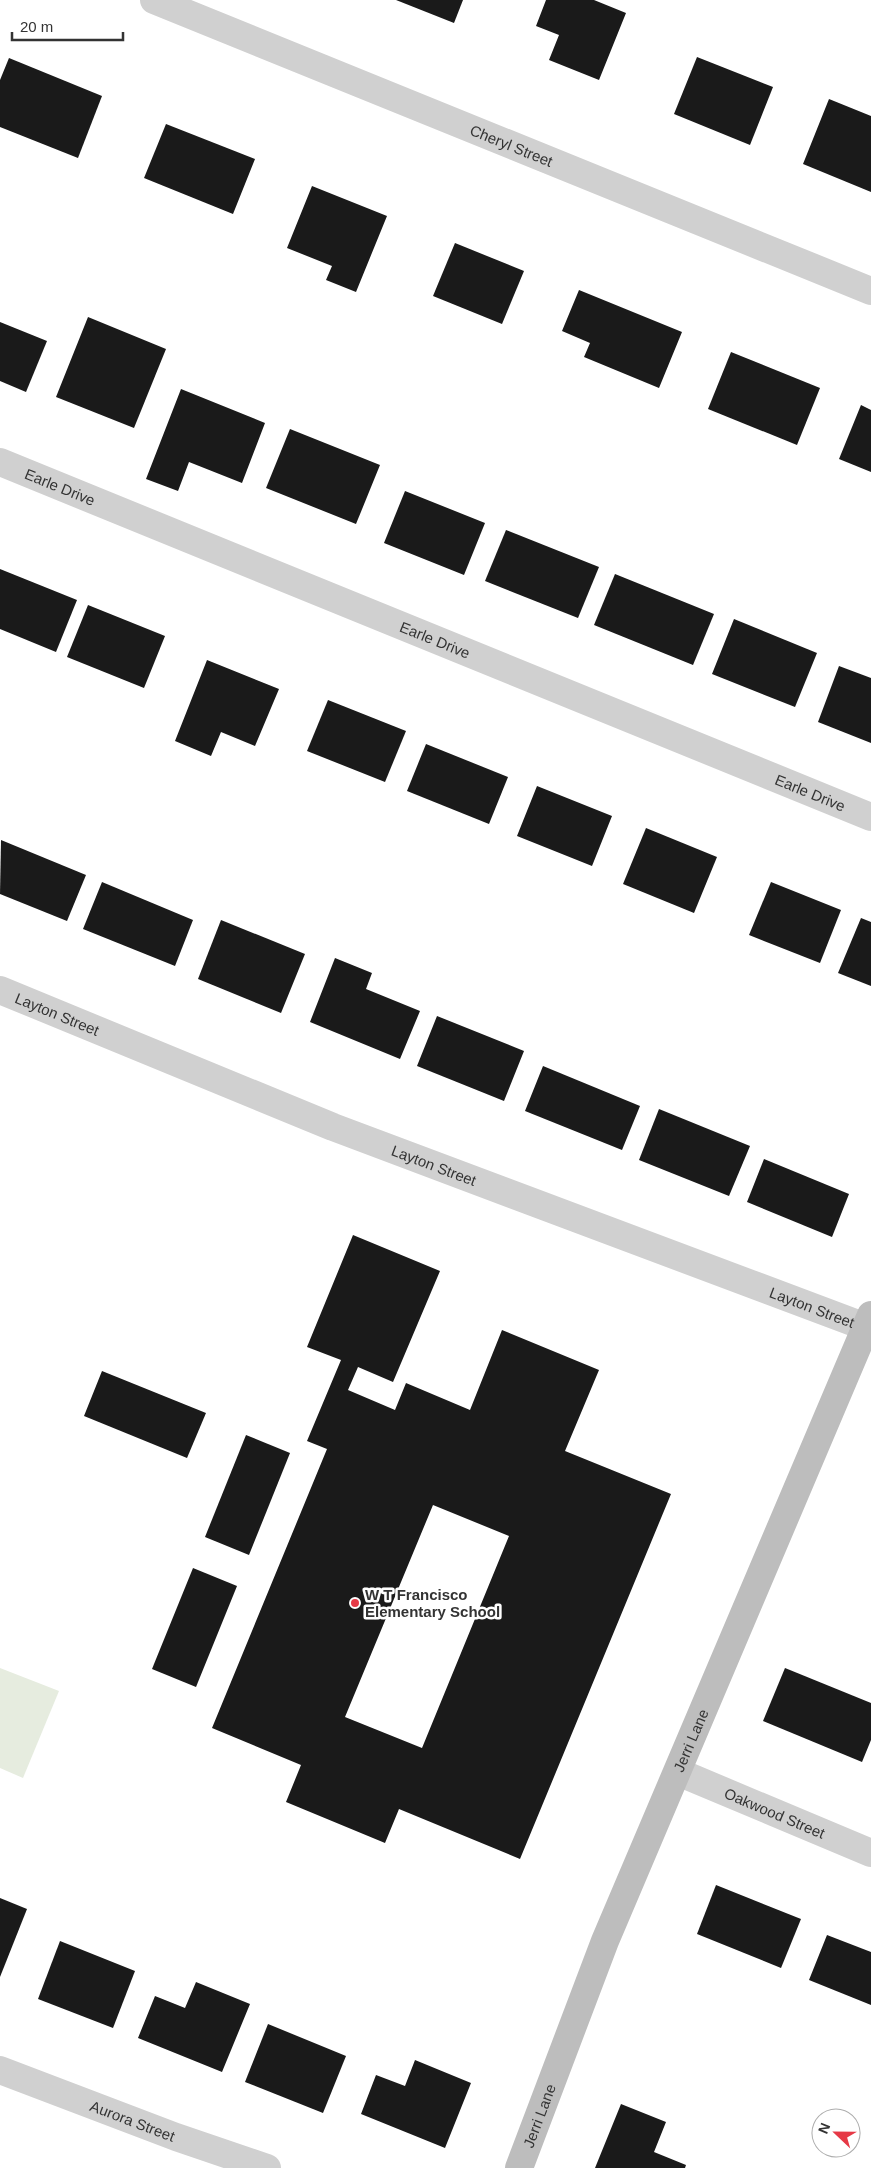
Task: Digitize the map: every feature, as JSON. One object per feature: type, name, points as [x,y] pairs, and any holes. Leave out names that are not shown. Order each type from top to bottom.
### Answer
[{"type":"street","name":"Cheryl Street","points":[[154,0],[871,291]]},
{"type":"street","name":"Earle Drive","points":[[0,462],[871,817]]},
{"type":"street","name":"Layton Street","points":[[0,990],[333,1127],[869,1324]]},
{"type":"street","name":"Jerri Lane","points":[[519,2168],[605,1941],[869,1324]]},
{"type":"street","name":"Oakwood Street","points":[[678,1772],[871,1853]]},
{"type":"street","name":"Aurora Street","points":[[0,2070],[176,2137],[267,2168]]},
{"type":"shaded area","points":[[0,1668],[59,1691],[23,1778],[0,1768]]},
{"type":"building","points":[[396,0],[463,0],[454,23]]},
{"type":"building","points":[[546,0],[594,0],[626,13],[599,80],[549,60],[559,35],[536,26]]},
{"type":"building","points":[[697,57],[773,87],[750,145],[674,114]]},
{"type":"building","points":[[9,58],[102,96],[78,158],[0,127],[0,80]]},
{"type":"building","points":[[829,99],[871,116],[871,192],[803,164]]},
{"type":"building","points":[[166,124],[255,159],[233,214],[144,178]]},
{"type":"building","points":[[312,186],[387,216],[356,292],[326,280],[332,266],[287,248]]},
{"type":"building","points":[[455,243],[524,271],[502,324],[433,296]]},
{"type":"building","points":[[579,290],[682,332],[659,388],[584,357],[590,343],[562,331]]},
{"type":"building","points":[[88,317],[166,349],[134,428],[56,397]]},
{"type":"building","points":[[0,322],[47,341],[26,392],[0,381]]},
{"type":"building","points":[[731,352],[820,388],[797,445],[708,409]]},
{"type":"building","points":[[181,389],[265,423],[242,483],[189,462],[178,491],[146,479]]},
{"type":"building","points":[[861,405],[871,410],[871,472],[839,459]]},
{"type":"building","points":[[290,429],[380,465],[356,524],[266,488]]},
{"type":"building","points":[[405,491],[485,523],[464,575],[384,543]]},
{"type":"building","points":[[506,530],[599,567],[578,618],[485,581]]},
{"type":"building","points":[[0,569],[77,600],[56,652],[0,629]]},
{"type":"building","points":[[615,574],[714,614],[693,665],[594,625]]},
{"type":"building","points":[[88,605],[165,636],[144,688],[67,657]]},
{"type":"building","points":[[734,619],[817,653],[795,707],[712,674]]},
{"type":"building","points":[[207,660],[279,689],[255,746],[221,732],[211,756],[175,741]]},
{"type":"building","points":[[839,666],[871,678],[871,743],[818,722]]},
{"type":"building","points":[[328,700],[406,731],[385,782],[307,751]]},
{"type":"building","points":[[426,744],[508,777],[489,824],[407,791]]},
{"type":"building","points":[[537,786],[612,816],[592,866],[517,836]]},
{"type":"building","points":[[646,828],[717,857],[694,913],[623,884]]},
{"type":"building","points":[[1,840],[86,875],[67,921],[0,894]]},
{"type":"building","points":[[102,882],[193,920],[175,966],[83,929]]},
{"type":"building","points":[[771,882],[841,910],[820,963],[749,935]]},
{"type":"building","points":[[861,918],[871,922],[871,986],[838,973]]},
{"type":"building","points":[[221,920],[305,954],[281,1013],[198,979]]},
{"type":"building","points":[[335,958],[372,973],[366,989],[420,1011],[400,1059],[310,1022]]},
{"type":"building","points":[[437,1016],[524,1051],[504,1101],[417,1066]]},
{"type":"building","points":[[543,1066],[640,1106],[622,1150],[525,1111]]},
{"type":"building","points":[[659,1109],[750,1146],[729,1196],[639,1160]]},
{"type":"building","points":[[764,1159],[849,1194],[832,1237],[747,1202]]},
{"type":"building","points":[[353,1235],[440,1271],[393,1382],[358,1367],[348,1390],[395,1410],[406,1383],[470,1410],[502,1330],[599,1370],[565,1451],[671,1494],[520,1859],[399,1809],[385,1843],[286,1802],[301,1765],[212,1728],[327,1449],[307,1441],[341,1360],[307,1347]],"holes":[[[433,1505],[509,1536],[422,1748],[345,1717]]]},
{"type":"building","points":[[102,1371],[206,1413],[187,1458],[84,1416]]},
{"type":"building","points":[[246,1435],[290,1453],[249,1555],[205,1537]]},
{"type":"building","points":[[193,1568],[237,1586],[196,1687],[152,1669]]},
{"type":"building","points":[[785,1668],[871,1703],[871,1740],[862,1762],[763,1721]]},
{"type":"building","points":[[716,1885],[801,1919],[781,1968],[697,1934]]},
{"type":"building","points":[[0,1898],[27,1909],[0,1977]]},
{"type":"building","points":[[827,1935],[871,1952],[871,2005],[809,1980]]},
{"type":"building","points":[[60,1941],[135,1971],[113,2028],[38,1999]]},
{"type":"building","points":[[196,1982],[250,2004],[222,2072],[138,2038],[155,1996],[185,2008]]},
{"type":"building","points":[[268,2024],[346,2056],[323,2113],[245,2082]]},
{"type":"building","points":[[415,2060],[471,2083],[445,2148],[361,2114],[376,2075],[405,2086]]},
{"type":"building","points":[[621,2104],[666,2122],[654,2152],[686,2165],[685,2168],[595,2168]]},
{"type":"place","name":"W T Francisco Elementary School","points":[[355,1603]]}]
